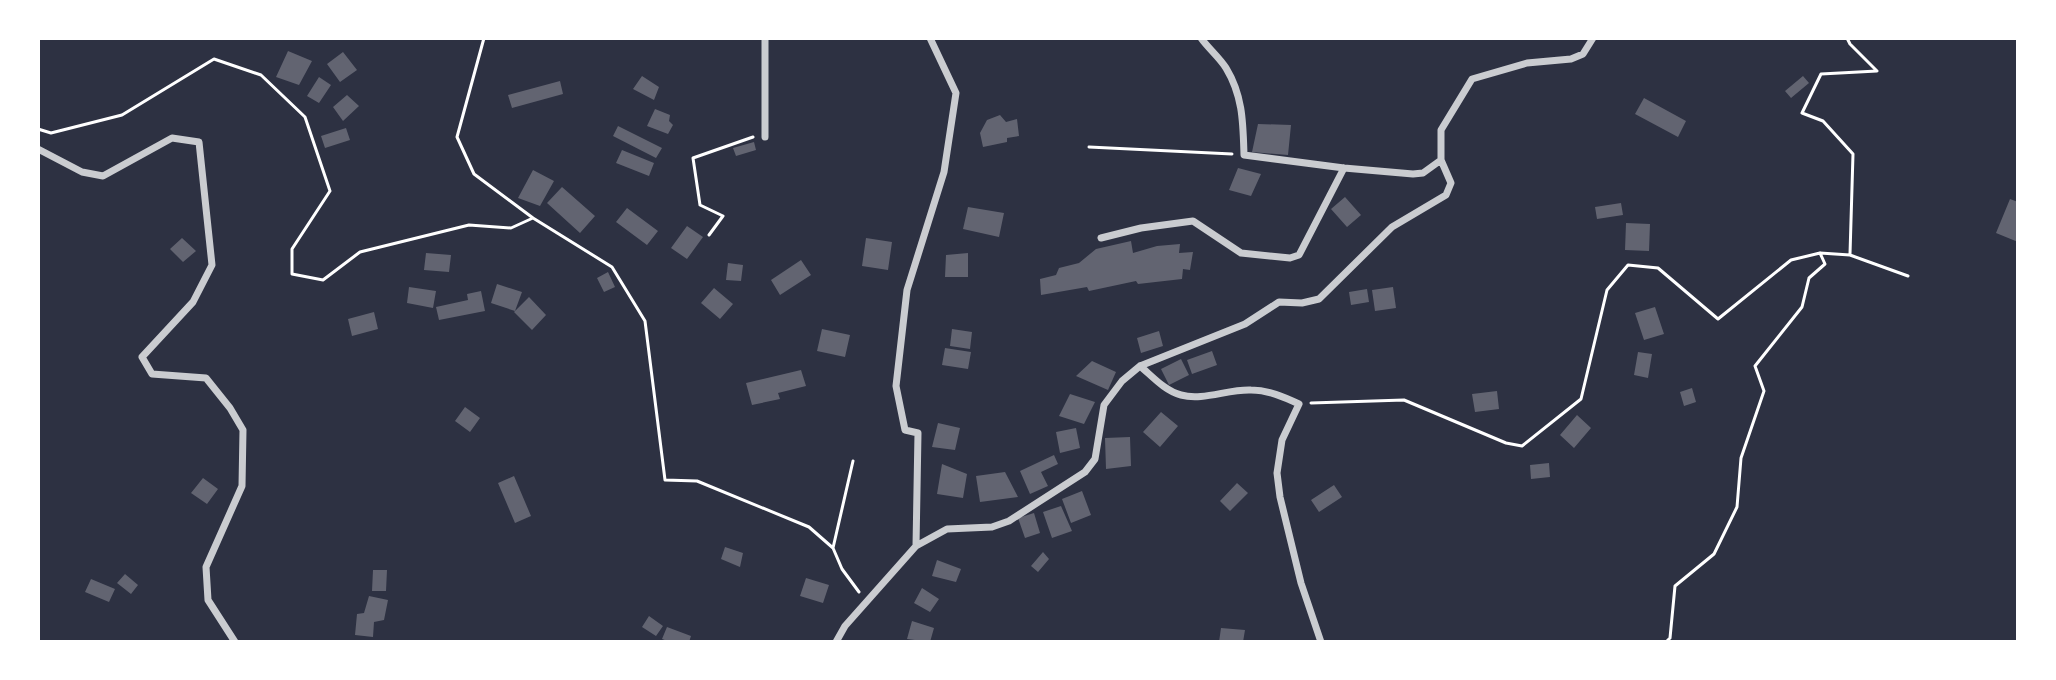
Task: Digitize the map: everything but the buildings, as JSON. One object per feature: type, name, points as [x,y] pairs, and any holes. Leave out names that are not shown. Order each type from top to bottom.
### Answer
[{"type":"street","points":[[765,38],[765,137]]},
{"type":"street","points":[[916,546],[918,433],[905,430],[896,386],[907,290],[944,172],[956,93],[930,38]]},
{"type":"street","points":[[1201,38],[1225,66],[1240,98],[1244,155],[1344,168],[1423,173],[1441,160]]},
{"type":"street","points":[[836,642],[845,626],[916,546],[947,529],[992,527],[1009,521],[1085,472],[1095,459],[1104,405],[1122,381],[1140,366],[1245,324],[1279,302],[1302,303],[1319,299],[1392,227],[1446,195],[1451,183],[1441,160],[1441,130],[1472,79],[1527,63],[1571,59],[1583,54],[1593,38]]},
{"type":"street","points":[[38,149],[82,172],[103,176],[172,138],[199,142],[212,265],[193,302],[142,357],[152,374],[206,378],[243,430],[242,486],[206,567],[208,600],[235,642]]},
{"type":"street","points":[[1101,238],[1141,228],[1193,221],[1241,253],[1290,258],[1304,250],[1344,168]]},
{"type":"street","points":[[1140,366],[1169,390],[1183,396],[1250,390],[1280,395],[1299,404],[1282,440],[1277,473],[1301,583],[1321,642]]},
{"type":"path","points":[[484,38],[457,137],[474,174],[533,218],[612,267],[645,321],[665,480],[697,481],[809,527],[833,548],[842,569],[866,601]]},
{"type":"path","points":[[671,38],[681,38]]},
{"type":"path","points":[[1847,38],[1877,71],[1821,74],[1802,113],[1823,121],[1853,154],[1850,255]]},
{"type":"path","points":[[38,129],[51,133],[122,115],[214,59],[261,75],[305,117],[330,191],[292,249],[292,274],[323,280],[360,252],[469,225],[511,228],[533,218]]},
{"type":"path","points":[[709,235],[723,216],[700,205],[693,158],[748,138],[765,137]]},
{"type":"path","points":[[1089,147],[1244,155]]},
{"type":"path","points":[[1666,642],[1670,638],[1675,586],[1714,554],[1737,507],[1741,458],[1764,391],[1755,366],[1802,307],[1809,278],[1825,264],[1820,253]]},
{"type":"path","points":[[1299,404],[1404,400],[1506,443],[1522,446],[1581,399],[1607,290],[1628,265],[1658,268],[1718,319],[1791,260],[1820,253],[1850,255],[1908,276]]},
{"type":"path","points":[[833,548],[853,461]]}]
